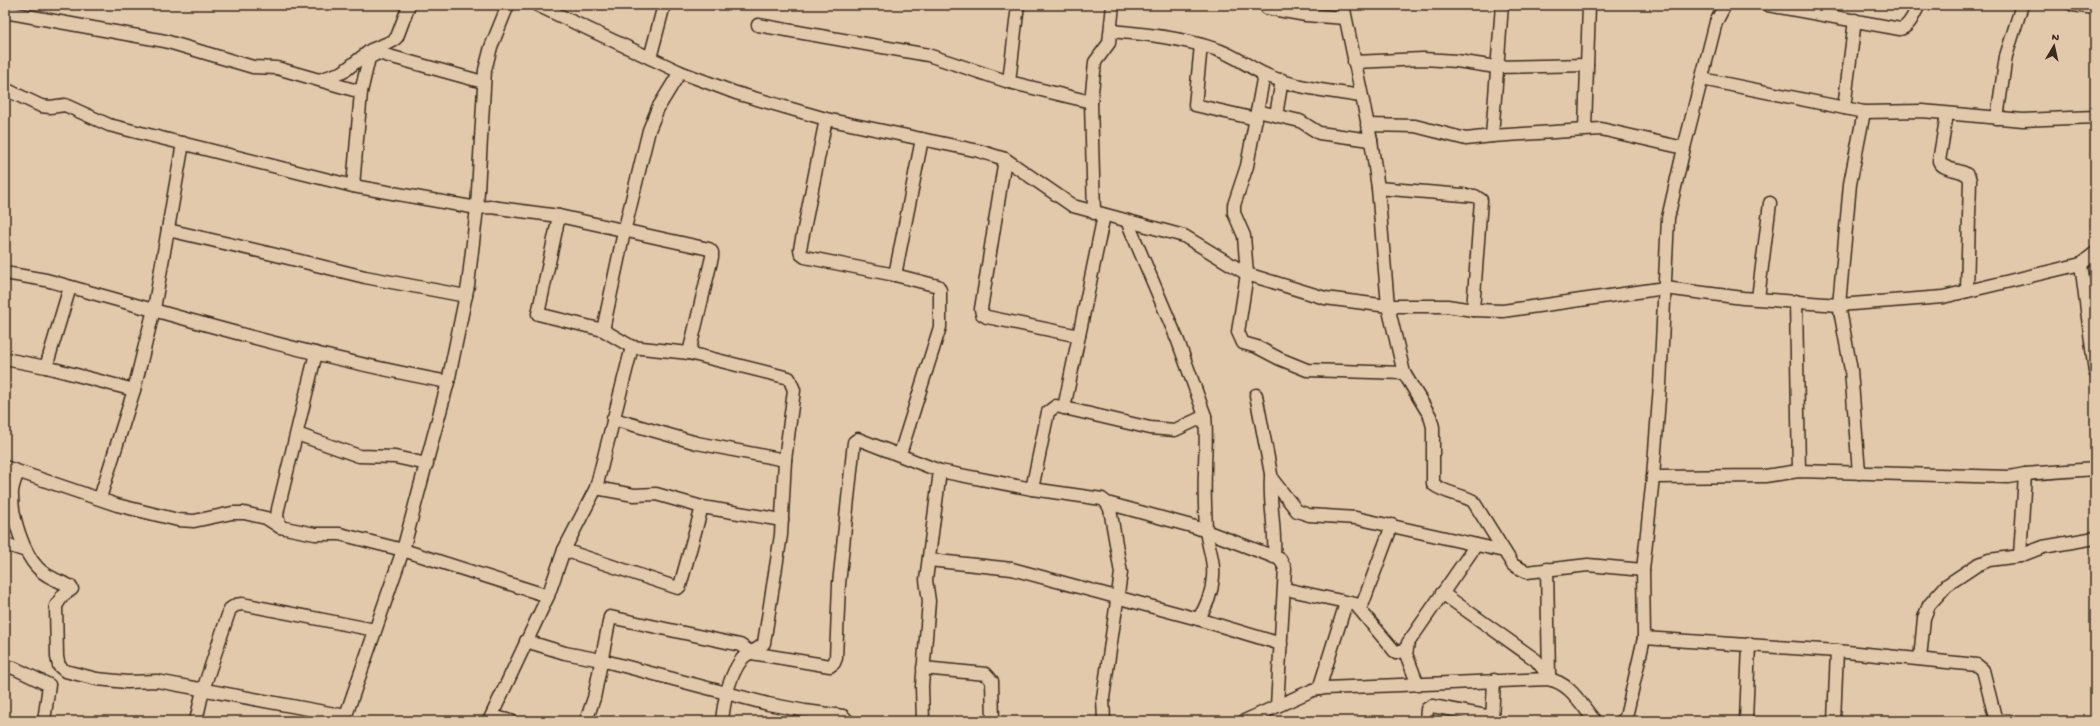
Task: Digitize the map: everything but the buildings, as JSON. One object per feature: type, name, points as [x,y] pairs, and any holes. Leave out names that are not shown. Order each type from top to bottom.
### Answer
[{"type":"street","points":[[318,80],[329,78],[344,72],[371,50],[393,41],[397,37],[410,5]]},
{"type":"street","points":[[18,472],[12,496],[17,525],[26,552],[37,568],[49,577],[70,586],[72,589],[63,595],[56,606],[56,657],[59,666],[65,671],[97,679],[127,682],[150,680],[345,718],[403,550],[448,382],[466,296],[477,208],[483,82],[491,47],[508,5]]},
{"type":"street","points":[[537,5],[564,10],[650,58],[680,72],[736,93],[826,119],[979,151],[1005,159],[1073,206],[1189,238],[1247,274],[1320,297],[1388,306],[1447,306],[1473,310],[1503,311],[1665,288],[1839,305],[1930,299],[2081,264],[2095,253]]},
{"type":"street","points":[[650,58],[664,5]]},
{"type":"street","points":[[1009,82],[1018,5]]},
{"type":"street","points":[[1064,408],[1079,336],[1099,214],[1091,102],[1095,62],[1109,43],[1113,5]]},
{"type":"street","points":[[1267,5],[1267,8],[1306,15],[1345,18]]},
{"type":"street","points":[[1343,5],[1371,140],[1378,188],[1388,306],[1404,373],[1430,416],[1433,427],[1433,484],[1438,488],[1464,496],[1473,501],[1512,565],[1527,572],[1588,565],[1643,570]]},
{"type":"street","points":[[1492,136],[1496,67],[1502,5]]},
{"type":"street","points":[[1585,129],[1589,5]]},
{"type":"street","points":[[1622,721],[1626,717],[1644,638],[1643,570],[1654,477],[1668,218],[1716,22],[1725,5]]},
{"type":"street","points":[[1768,5],[1900,29],[1904,28],[1919,5]]},
{"type":"street","points":[[1997,118],[2006,56],[2022,5]]},
{"type":"street","points":[[2073,5],[2095,8]]},
{"type":"street","points":[[5,12],[165,41],[253,67],[277,68],[361,92]]},
{"type":"street","points":[[1844,108],[1855,20]]},
{"type":"street","points":[[758,25],[921,53],[1009,82],[1091,102]]},
{"type":"street","points":[[1111,31],[1152,35],[1201,45],[1224,51],[1264,74],[1282,80],[1308,87],[1361,96]]},
{"type":"street","points":[[1201,45],[1195,105],[1256,115],[1276,115],[1302,122],[1319,133],[1371,140]]},
{"type":"street","points":[[352,186],[361,92],[368,58],[378,53],[483,82]]},
{"type":"street","points":[[1354,62],[1423,59],[1457,61],[1496,67],[1587,64]]},
{"type":"street","points":[[603,330],[624,232],[653,119],[680,72]]},
{"type":"street","points":[[1264,74],[1247,166],[1234,204],[1234,212],[1244,236],[1247,274],[1238,332],[1243,343],[1258,347],[1280,359],[1307,370],[1404,373]]},
{"type":"street","points":[[1702,78],[1864,112],[1922,111],[2023,120],[2095,117]]},
{"type":"street","points":[[1276,115],[1282,80]]},
{"type":"street","points":[[5,89],[41,106],[50,107],[66,105],[109,124],[352,186],[477,208],[491,207],[559,216],[624,232],[709,249],[712,252],[689,353]]},
{"type":"street","points":[[1859,473],[1851,370],[1839,305],[1850,184],[1864,112]]},
{"type":"street","points":[[1947,114],[1939,161],[1944,166],[1966,174],[1970,180],[1967,291]]},
{"type":"street","points":[[826,119],[800,249],[801,254],[805,257],[895,275],[938,286],[940,290],[940,327],[900,454]]},
{"type":"street","points":[[1367,125],[1415,126],[1466,139],[1585,129],[1602,129],[1684,148]]},
{"type":"street","points":[[895,275],[922,139]]},
{"type":"street","points":[[100,498],[134,390],[154,309],[183,143]]},
{"type":"street","points":[[1005,159],[983,294],[981,308],[982,314],[987,317],[1079,336]]},
{"type":"street","points":[[1378,188],[1475,196],[1481,200],[1473,310]]},
{"type":"street","points":[[1758,298],[1770,203]]},
{"type":"street","points":[[559,216],[538,314],[603,330],[632,347],[689,353],[789,378],[794,390],[785,460],[778,564],[764,643],[760,649],[752,652],[742,659],[726,693],[722,721]]},
{"type":"street","points":[[1127,221],[1178,341],[1205,416],[1204,486],[1206,531],[1211,551],[1214,575],[1209,600],[1198,619]]},
{"type":"street","points":[[168,230],[272,254],[365,278],[466,296]]},
{"type":"street","points":[[2081,264],[2095,372]]},
{"type":"street","points":[[5,273],[46,280],[390,372],[448,382]]},
{"type":"street","points":[[46,367],[70,287]]},
{"type":"street","points":[[1796,302],[1799,471]]},
{"type":"street","points":[[511,721],[491,718],[548,596],[564,550],[596,488],[632,347]]},
{"type":"street","points":[[280,527],[277,516],[278,509],[316,353]]},
{"type":"street","points":[[5,359],[46,367],[134,390]]},
{"type":"street","points":[[1256,395],[1271,476],[1275,485],[1297,511],[1303,514],[1351,517],[1504,551]]},
{"type":"street","points":[[1032,489],[1048,412],[1056,406],[1150,428],[1175,430],[1205,416]]},
{"type":"street","points":[[613,419],[696,443],[785,460]]},
{"type":"street","points":[[297,434],[359,456],[395,457],[427,464]]},
{"type":"street","points":[[586,721],[594,698],[609,619],[613,616],[740,644],[752,652],[830,666],[834,663],[836,658],[839,584],[854,442],[858,439],[900,454],[916,463],[940,471],[1032,489],[1102,499],[1107,502],[1206,531],[1280,559],[1285,568],[1285,589],[1278,706]]},
{"type":"street","points":[[5,467],[100,498],[116,505],[178,520],[194,521],[232,513],[244,513],[266,518],[280,527],[315,534],[340,534],[403,550],[548,596]]},
{"type":"street","points":[[1654,477],[1765,476],[1799,471],[2001,478],[2025,474],[2095,469]]},
{"type":"street","points":[[923,721],[923,668],[929,610],[926,580],[940,471]]},
{"type":"street","points":[[2020,556],[2025,474]]},
{"type":"street","points":[[1271,476],[1270,491],[1276,537],[1274,557]]},
{"type":"street","points":[[596,488],[634,495],[656,494],[702,507],[782,520]]},
{"type":"street","points":[[1104,721],[1103,698],[1121,573],[1110,509],[1107,502]]},
{"type":"street","points":[[564,550],[678,588],[702,507]]},
{"type":"street","points":[[1285,589],[1351,604],[1363,603],[1392,525]]},
{"type":"street","points":[[1920,659],[1924,618],[1929,605],[1947,585],[1976,565],[1989,560],[2020,556],[2043,547],[2095,538]]},
{"type":"street","points":[[5,544],[26,552]]},
{"type":"street","points":[[1351,604],[1396,653],[1405,649],[1476,545]]},
{"type":"street","points":[[929,560],[1008,568],[1198,619],[1281,644]]},
{"type":"street","points":[[1548,569],[1551,677]]},
{"type":"street","points":[[1442,593],[1536,660],[1551,677],[1566,686],[1595,721]]},
{"type":"street","points":[[196,721],[203,690],[230,609],[236,605],[242,604],[375,630]]},
{"type":"street","points":[[1319,689],[1351,604]]},
{"type":"street","points":[[1644,638],[1837,651],[1920,659],[1980,667],[1983,670],[1998,721],[2010,721]]},
{"type":"street","points":[[526,641],[565,653],[601,660],[726,693],[804,716],[843,716],[848,721]]},
{"type":"street","points":[[740,644],[742,659]]},
{"type":"street","points":[[1746,721],[1750,644]]},
{"type":"street","points":[[1405,649],[1418,685]]},
{"type":"street","points":[[1834,721],[1837,651]]},
{"type":"street","points":[[5,667],[14,668],[49,685],[44,721]]},
{"type":"street","points":[[923,668],[986,674],[990,677],[992,681],[993,721]]},
{"type":"street","points":[[1244,721],[1319,689],[1551,677]]},
{"type":"street","points":[[1426,721],[1427,709],[1432,706],[1492,719],[1494,680]]}]
